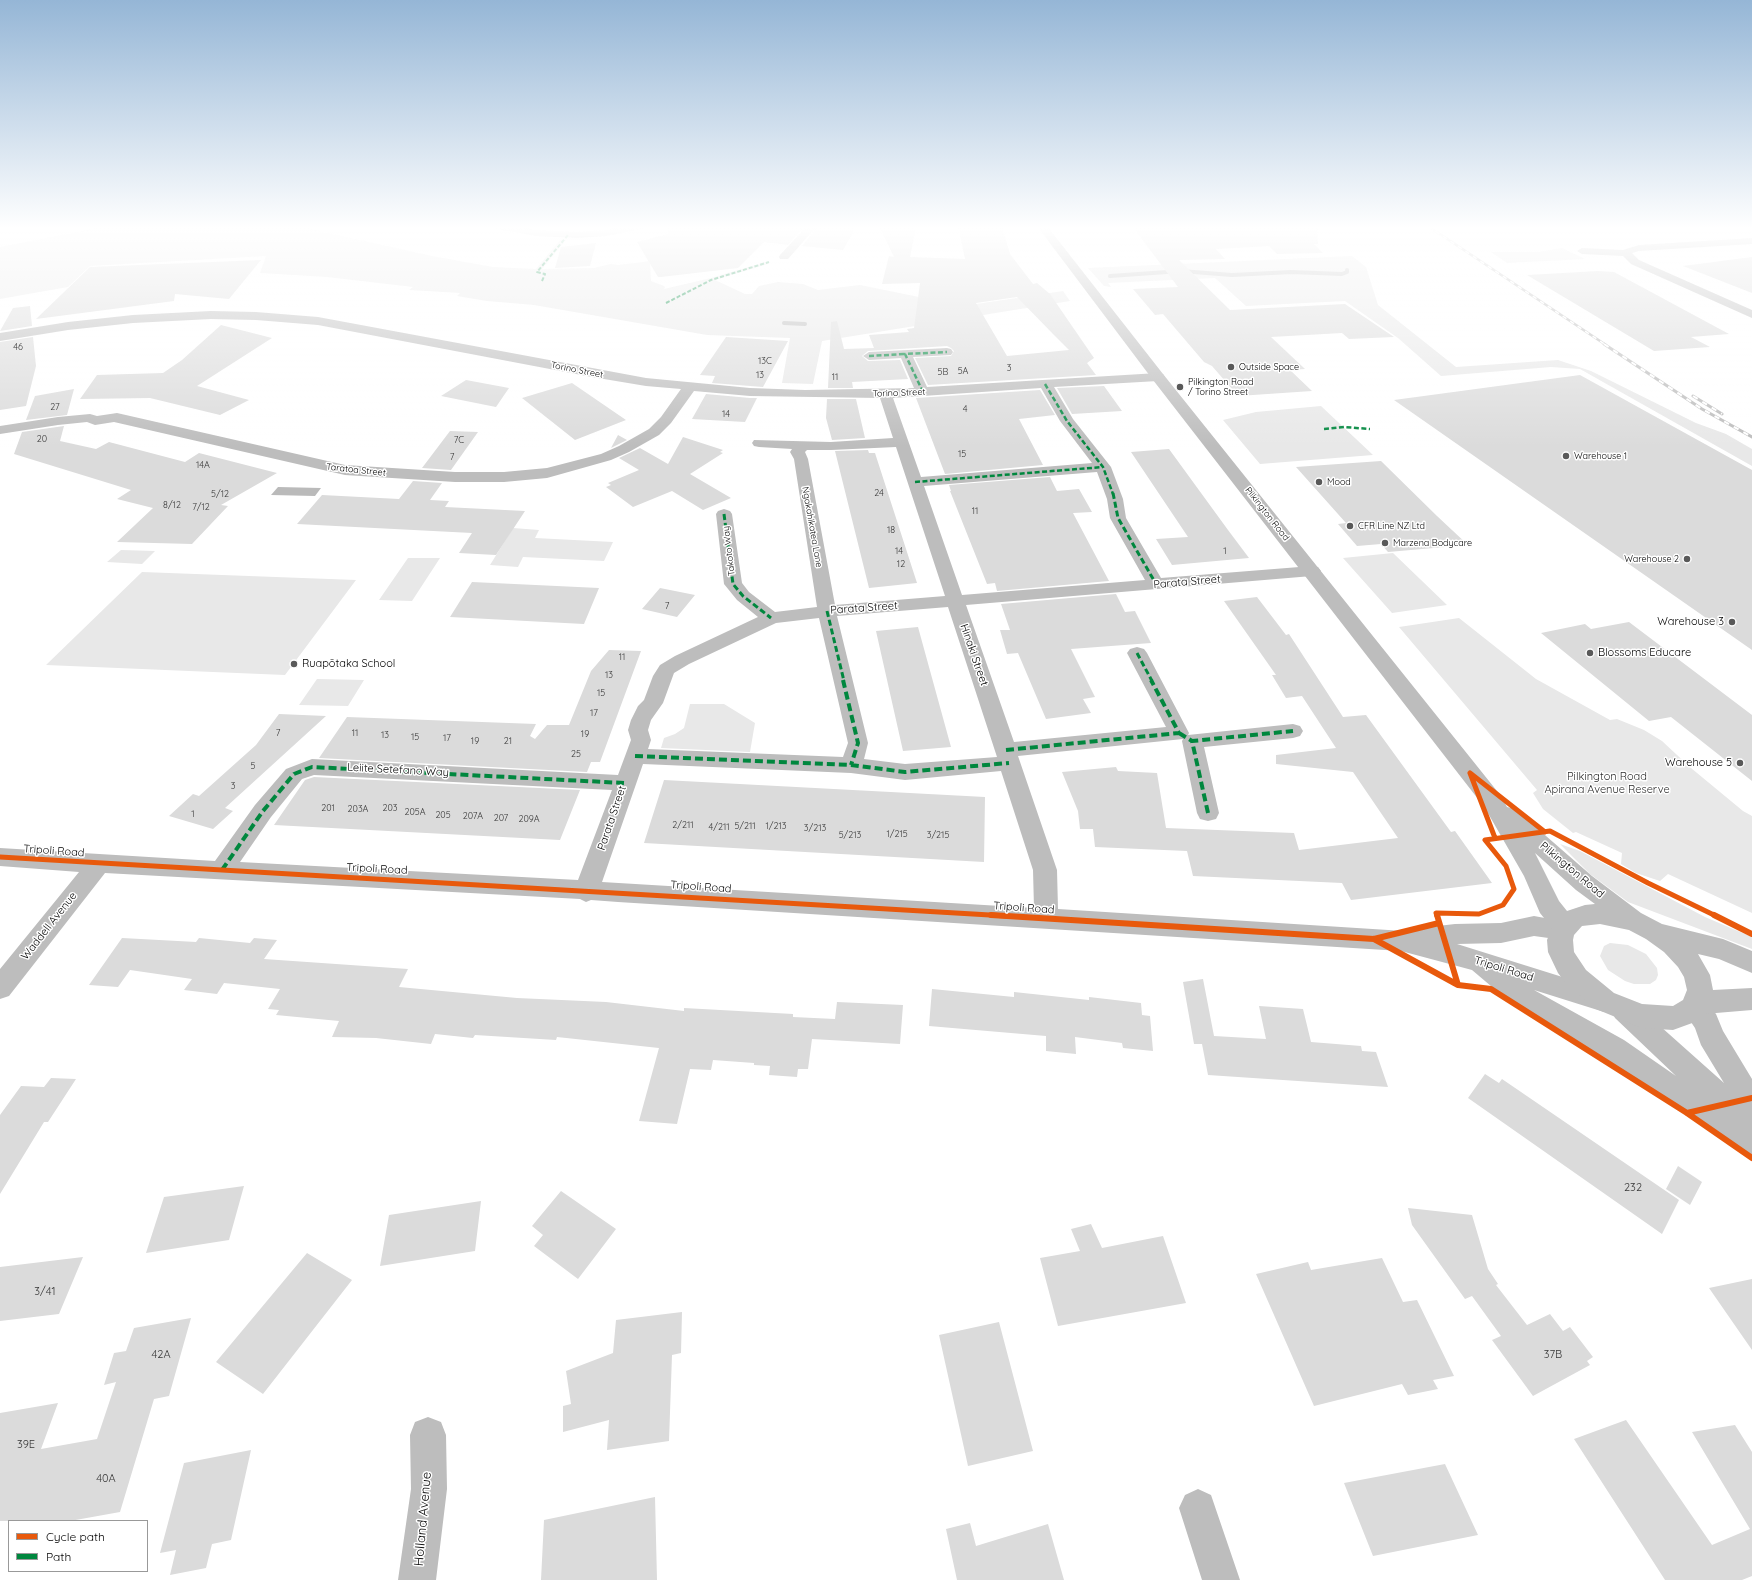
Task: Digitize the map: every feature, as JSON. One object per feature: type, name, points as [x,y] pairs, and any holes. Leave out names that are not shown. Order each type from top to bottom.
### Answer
[{"type":"street","name":"Pilkington Road","points":[[1099,300],[1493,802],[1535,874],[1549,906],[1564,928]]},
{"type":"street","points":[[1720,300],[1752,314]]},
{"type":"street","name":"Torino Street","points":[[0,337],[68,326],[133,319],[195,315],[256,316],[318,321],[592,373],[690,388],[805,394],[885,394],[1158,377]]},
{"type":"street","points":[[868,356],[947,352]]},
{"type":"street","points":[[905,354],[923,392]]},
{"type":"street","points":[[1045,384],[1067,421],[1104,467],[1115,499],[1118,518],[1156,584]]},
{"type":"street","name":"Taratoa Street","points":[[0,430],[58,421],[90,418],[98,420],[116,417],[119,419],[156,426],[345,470],[455,477],[504,477],[567,468],[606,457],[624,449],[654,432],[666,420],[690,388]]},
{"type":"street","name":"Hinaki Street","points":[[885,394],[900,442],[1008,756],[1045,870],[1046,919]]},
{"type":"street","points":[[759,444],[831,446],[900,442]]},
{"type":"street","name":"Ngakahikatea Lane","points":[[803,445],[797,452],[801,460],[827,611]]},
{"type":"street","points":[[915,482],[1104,467]]},
{"type":"street","name":"Takoto Way","points":[[724,514],[733,584],[743,596],[771,618]]},
{"type":"street","name":"Parata Street","points":[[586,892],[635,756],[640,740],[638,730],[641,720],[645,711],[653,703],[667,669],[682,660],[771,618],[827,611],[1312,571]]},
{"type":"street","points":[[827,611],[858,743],[851,765]]},
{"type":"street","points":[[1137,653],[1185,737],[1208,813]]},
{"type":"street","points":[[635,756],[851,765],[906,772],[1008,756],[1185,737],[1293,731]]},
{"type":"street","name":"Leiite Setefano Way","points":[[222,870],[263,811],[294,774],[312,767],[624,783]]},
{"type":"street","name":"Pilkington Road","points":[[1493,802],[1584,883],[1645,927]]},
{"type":"street","name":"Tripoli Road","points":[[0,857],[1401,941],[1477,960],[1615,1006]]},
{"type":"street","name":"Waddell Avenue","points":[[0,988],[99,864]]},
{"type":"street","points":[[1752,962],[1723,950],[1600,914],[1585,915],[1573,919],[1564,928],[1560,940],[1561,952],[1567,965],[1577,978],[1615,1006],[1752,1127]]},
{"type":"street","name":"Tripoli Road","points":[[1401,941],[1455,934],[1501,933],[1534,926],[1564,928]]},
{"type":"street","points":[[1615,1006],[1642,1016],[1673,1018],[1686,1014],[1695,1005],[1700,990],[1697,975],[1688,959],[1673,945],[1645,927]]},
{"type":"street","points":[[1477,960],[1520,995],[1566,1020],[1614,1049],[1682,1096],[1740,1132],[1752,1143]]},
{"type":"street","points":[[1695,1005],[1752,999]]},
{"type":"street","points":[[1695,1005],[1706,1022],[1711,1036],[1740,1084],[1752,1111]]},
{"type":"street","name":"Holland Avenue","points":[[418,1580],[429,1489],[428,1435]]},
{"type":"street","points":[[1198,1508],[1221,1580]]},
{"type":"green space","points":[[479,300],[932,300],[963,306],[1005,300],[1069,300],[1070,301],[822,341],[813,384],[782,383],[790,338],[707,335],[534,305]]},
{"type":"green space","points":[[1239,300],[1376,300],[1378,305],[1456,367],[1558,360],[1591,371],[1696,423],[1726,434],[1752,449],[1752,466],[1580,369],[1551,367],[1441,376],[1398,338],[1345,301],[1246,306]]},
{"type":"green space","points":[[1321,406],[1373,455],[1260,464],[1223,420],[1256,412]]},
{"type":"green space","points":[[513,528],[539,530],[535,538],[613,542],[604,561],[523,557],[518,567],[490,565]]},
{"type":"green space","points":[[121,550],[155,551],[142,564],[107,562]]},
{"type":"green space","points":[[1393,553],[1447,605],[1392,613],[1343,558]]},
{"type":"green space","points":[[408,558],[440,558],[412,601],[379,600]]},
{"type":"green space","points":[[142,572],[356,580],[285,675],[46,665]]},
{"type":"green space","name":"Pilkington Road Apirana Avenue Reserve","points":[[1459,618],[1536,679],[1610,720],[1617,719],[1644,730],[1662,741],[1691,768],[1743,811],[1752,816],[1752,913],[1668,874],[1660,881],[1636,873],[1621,864],[1622,853],[1576,832],[1573,833],[1543,809],[1533,793],[1537,790],[1399,627]]},
{"type":"green space","points":[[317,679],[364,680],[348,706],[299,705]]},
{"type":"green space","points":[[690,704],[724,704],[755,723],[750,752],[661,748],[664,738],[675,734],[684,728]]},
{"type":"green space","points":[[1560,844],[1580,851],[1705,917],[1752,937],[1752,949],[1628,902],[1590,874]]},
{"type":"green space","points":[[1610,943],[1628,945],[1646,954],[1657,968],[1658,975],[1656,980],[1650,984],[1634,984],[1625,981],[1608,970],[1600,956],[1604,946]]},
{"type":"shaded area","points":[[278,487],[321,488],[315,496],[271,495]]},
{"type":"building","points":[[56,300],[174,300],[174,301],[36,319]]},
{"type":"building","points":[[918,300],[998,300],[976,303],[1007,356],[1069,350],[1020,300],[1054,300],[1094,358],[1087,363],[1096,375],[928,385],[915,358],[951,356],[954,351],[947,346],[868,351],[862,356],[868,361],[900,360],[908,379],[852,382],[853,388],[828,388],[831,322],[837,321],[844,349],[874,348],[869,335],[909,332],[907,329],[914,328]]},
{"type":"building","points":[[1142,300],[1220,300],[1230,310],[1345,304],[1394,337],[1349,339],[1342,333],[1271,337],[1305,369],[1290,370],[1312,391],[1238,396],[1212,366],[1204,362],[1163,314],[1155,315]]},
{"type":"building","points":[[1568,300],[1665,300],[1729,334],[1691,337],[1710,347],[1654,351]]},
{"type":"building","points":[[30,306],[32,326],[0,331],[13,308]]},
{"type":"building","points":[[221,325],[272,338],[197,386],[249,400],[220,415],[150,398],[80,399],[97,375],[163,373],[182,360]]},
{"type":"building","points":[[33,337],[36,366],[26,406],[0,410],[0,342]]},
{"type":"building","points":[[726,337],[788,341],[763,387],[712,383],[715,376],[700,375]]},
{"type":"building","points":[[1580,375],[1752,470],[1752,650],[1394,400]]},
{"type":"building","points":[[466,380],[509,388],[496,407],[441,396]]},
{"type":"building","points":[[572,383],[626,420],[575,440],[522,398]]},
{"type":"building","points":[[1104,386],[1122,411],[1072,414],[1057,388]]},
{"type":"building","points":[[74,389],[67,415],[26,420],[35,396]]},
{"type":"building","points":[[1040,390],[1055,415],[1019,419],[1043,465],[945,474],[916,398]]},
{"type":"building","points":[[706,394],[757,398],[745,422],[692,419]]},
{"type":"building","points":[[827,399],[856,399],[865,438],[832,440],[826,418]]},
{"type":"building","points":[[64,426],[60,441],[96,449],[109,442],[185,462],[199,453],[277,473],[221,505],[228,506],[192,544],[117,542],[153,508],[117,499],[131,490],[14,454],[22,432]]},
{"type":"building","points":[[450,431],[478,432],[451,470],[422,468]]},
{"type":"building","points":[[618,435],[627,440],[611,448]]},
{"type":"building","points":[[683,437],[723,450],[720,452],[723,453],[690,474],[731,498],[703,510],[672,491],[633,507],[606,487],[611,485],[608,483],[639,470],[619,458],[640,448],[668,464]]},
{"type":"building","points":[[1169,449],[1249,558],[1172,565],[1156,539],[1188,537],[1131,452]]},
{"type":"building","points":[[868,450],[869,453],[875,453],[917,583],[869,588],[835,451]]},
{"type":"building","points":[[1381,461],[1468,545],[1388,552],[1381,544],[1357,546],[1338,524],[1346,523],[1296,467]]},
{"type":"building","points":[[1050,477],[1057,491],[1079,489],[1092,512],[1073,513],[1109,581],[997,591],[995,583],[987,584],[950,491],[949,485]]},
{"type":"building","points":[[413,481],[442,483],[430,500],[449,501],[445,507],[525,511],[496,555],[459,553],[472,533],[297,524],[322,495],[399,499]]},
{"type":"building","points":[[472,582],[599,588],[584,624],[450,617]]},
{"type":"building","points":[[660,588],[695,595],[677,617],[642,609]]},
{"type":"building","points":[[1116,594],[1125,612],[1135,611],[1151,643],[1071,649],[1095,697],[1083,699],[1091,713],[1046,719],[1018,653],[1007,654],[1000,630],[1010,630],[1001,604]]},
{"type":"building","points":[[1257,597],[1286,635],[1289,634],[1343,717],[1366,715],[1451,832],[1455,831],[1492,883],[1351,900],[1342,883],[1193,876],[1187,851],[1095,847],[1093,829],[1080,829],[1078,811],[1062,772],[1116,767],[1118,771],[1157,773],[1166,828],[1294,833],[1299,850],[1398,838],[1353,772],[1276,764],[1276,755],[1336,748],[1302,696],[1286,698],[1272,675],[1276,675],[1224,601]]},
{"type":"building","points":[[1629,622],[1752,715],[1752,781],[1671,717],[1649,721],[1541,633],[1585,624],[1591,629]]},
{"type":"building","points":[[918,627],[951,747],[903,751],[876,631]]},
{"type":"building","points":[[609,650],[641,651],[600,762],[591,762],[587,772],[319,758],[347,717],[536,724],[530,736],[535,739],[547,725],[569,725],[591,671]]},
{"type":"building","points":[[279,714],[326,716],[225,808],[233,811],[213,829],[169,816],[193,794],[199,796],[256,745]]},
{"type":"building","points":[[314,777],[580,790],[560,840],[274,825],[305,780]]},
{"type":"building","points":[[664,780],[985,797],[984,862],[644,843]]},
{"type":"building","points":[[122,938],[196,942],[199,938],[250,943],[254,938],[277,940],[264,959],[408,969],[399,987],[517,998],[606,1002],[684,1011],[684,1008],[793,1014],[793,1017],[835,1019],[837,1002],[903,1005],[900,1044],[812,1039],[808,1069],[798,1069],[797,1077],[769,1075],[770,1066],[754,1065],[754,1063],[713,1060],[711,1070],[690,1069],[677,1124],[639,1121],[659,1048],[557,1037],[556,1040],[475,1035],[473,1038],[435,1034],[431,1044],[376,1038],[332,1037],[339,1021],[276,1015],[279,1010],[268,1009],[280,989],[224,983],[217,994],[184,990],[192,979],[130,970],[118,987],[89,985]]},
{"type":"building","points":[[1203,979],[1214,1036],[1266,1039],[1259,1006],[1303,1009],[1311,1042],[1361,1046],[1362,1051],[1376,1052],[1388,1087],[1208,1075],[1202,1044],[1194,1044],[1183,982]]},
{"type":"building","points":[[932,989],[1014,997],[1014,992],[1089,1000],[1089,997],[1141,1003],[1142,1015],[1150,1016],[1153,1051],[1123,1048],[1122,1043],[1075,1037],[1076,1054],[1046,1051],[1046,1036],[929,1026]]},
{"type":"building","points":[[1485,1074],[1499,1083],[1502,1079],[1679,1200],[1662,1234],[1468,1098]]},
{"type":"building","points":[[51,1078],[76,1079],[48,1122],[44,1122],[0,1194],[0,1115],[21,1086],[44,1087]]},
{"type":"building","points":[[1678,1166],[1702,1182],[1690,1205],[1666,1189]]},
{"type":"building","points":[[244,1186],[229,1240],[146,1253],[164,1197]]},
{"type":"building","points":[[561,1191],[616,1229],[578,1279],[534,1246],[543,1235],[532,1226]]},
{"type":"building","points":[[481,1201],[475,1251],[380,1266],[389,1215]]},
{"type":"building","points":[[1408,1208],[1472,1215],[1488,1269],[1498,1284],[1496,1285],[1527,1325],[1550,1314],[1563,1331],[1570,1327],[1593,1357],[1587,1361],[1590,1365],[1533,1396],[1492,1340],[1501,1336],[1472,1296],[1465,1299],[1412,1225]]},
{"type":"building","points":[[1091,1224],[1102,1248],[1163,1236],[1186,1303],[1058,1326],[1040,1258],[1080,1251],[1071,1229]]},
{"type":"building","points":[[307,1253],[352,1280],[263,1394],[216,1362]]},
{"type":"building","points":[[83,1257],[59,1314],[0,1321],[0,1267]]},
{"type":"building","points":[[1382,1258],[1403,1302],[1417,1300],[1454,1376],[1433,1380],[1438,1389],[1408,1395],[1402,1384],[1314,1406],[1256,1274],[1308,1262],[1311,1270]]},
{"type":"building","points":[[1752,1279],[1752,1350],[1709,1288]]},
{"type":"building","points":[[682,1312],[681,1353],[672,1355],[669,1441],[607,1450],[609,1420],[563,1432],[563,1406],[571,1404],[566,1371],[613,1353],[616,1320]]},
{"type":"building","points":[[191,1318],[169,1396],[154,1399],[120,1512],[76,1520],[0,1521],[0,1413],[58,1403],[41,1449],[97,1439],[116,1382],[104,1385],[114,1353],[126,1351],[134,1328]]},
{"type":"building","points":[[999,1322],[1033,1451],[968,1466],[939,1335]]},
{"type":"building","points":[[1626,1420],[1712,1545],[1750,1529],[1692,1432],[1735,1425],[1752,1452],[1752,1576],[1742,1580],[1665,1580],[1574,1439]]},
{"type":"building","points":[[251,1450],[231,1540],[212,1544],[206,1568],[170,1575],[176,1550],[160,1553],[184,1463]]},
{"type":"building","points":[[1445,1464],[1478,1535],[1373,1556],[1344,1483]]},
{"type":"building","points":[[655,1497],[657,1580],[541,1580],[544,1520]]},
{"type":"building","points":[[970,1523],[976,1546],[1048,1524],[1064,1580],[957,1580],[946,1529]]},
{"type":"waterway","points":[[784,323],[805,324]]},
{"type":"railway","points":[[1538,300],[1606,345]]},
{"type":"railway","points":[[1604,344],[1702,409],[1752,437]]},
{"type":"railway","points":[[1693,396],[1722,414]]},
{"type":"marked path","points":[[666,303],[672,300]]},
{"type":"marked path","points":[[923,392],[905,354],[947,352]]},
{"type":"marked path","points":[[869,356],[905,354]]},
{"type":"marked path","points":[[1045,384],[1067,421],[1103,467],[1115,499],[1118,518],[1156,584]]},
{"type":"marked path","points":[[1324,429],[1344,427],[1370,429]]},
{"type":"marked path","points":[[915,482],[1103,467]]},
{"type":"marked path","points":[[724,514],[733,584],[743,596],[771,618]]},
{"type":"marked path","points":[[827,611],[858,743],[851,765]]},
{"type":"marked path","points":[[1006,750],[1179,733],[1137,653]]},
{"type":"marked path","points":[[1208,813],[1192,741],[1293,731]]},
{"type":"marked path","points":[[1179,733],[1192,741]]},
{"type":"marked path","points":[[635,756],[851,765],[905,772],[1009,763]]},
{"type":"marked path","points":[[222,870],[263,811],[294,774],[312,767],[624,783]]},
{"type":"cycle path","points":[[1470,773],[1545,832]]},
{"type":"cycle path","points":[[1470,773],[1495,838]]},
{"type":"cycle path","points":[[1458,985],[1436,913],[1479,914],[1503,905],[1514,889],[1506,866],[1485,840],[1550,831],[1648,883],[1752,934]]},
{"type":"cycle path","points":[[0,857],[99,864],[618,892],[1374,939],[1439,923]]},
{"type":"cycle path","points":[[1374,939],[1458,985],[1491,989],[1687,1113],[1752,1158]]},
{"type":"cycle path","points":[[1687,1113],[1752,1098]]},
{"type":"place","name":"Outside Space","points":[[1231,367]]},
{"type":"place","name":"Pilkington Road / Torino Street","points":[[1180,387]]},
{"type":"place","name":"Warehouse 1","points":[[1566,456]]},
{"type":"place","name":"Mood","points":[[1319,482]]},
{"type":"place","name":"CFR Line NZ Ltd","points":[[1350,526]]},
{"type":"place","name":"Marzena Bodycare","points":[[1385,543]]},
{"type":"place","name":"Warehouse 2","points":[[1687,559]]},
{"type":"place","name":"Warehouse 3","points":[[1732,622]]},
{"type":"place","name":"Blossoms Educare","points":[[1590,653]]},
{"type":"place","name":"Ruapōtaka School","points":[[294,664]]},
{"type":"place","name":"Warehouse 5","points":[[1740,763]]}]
